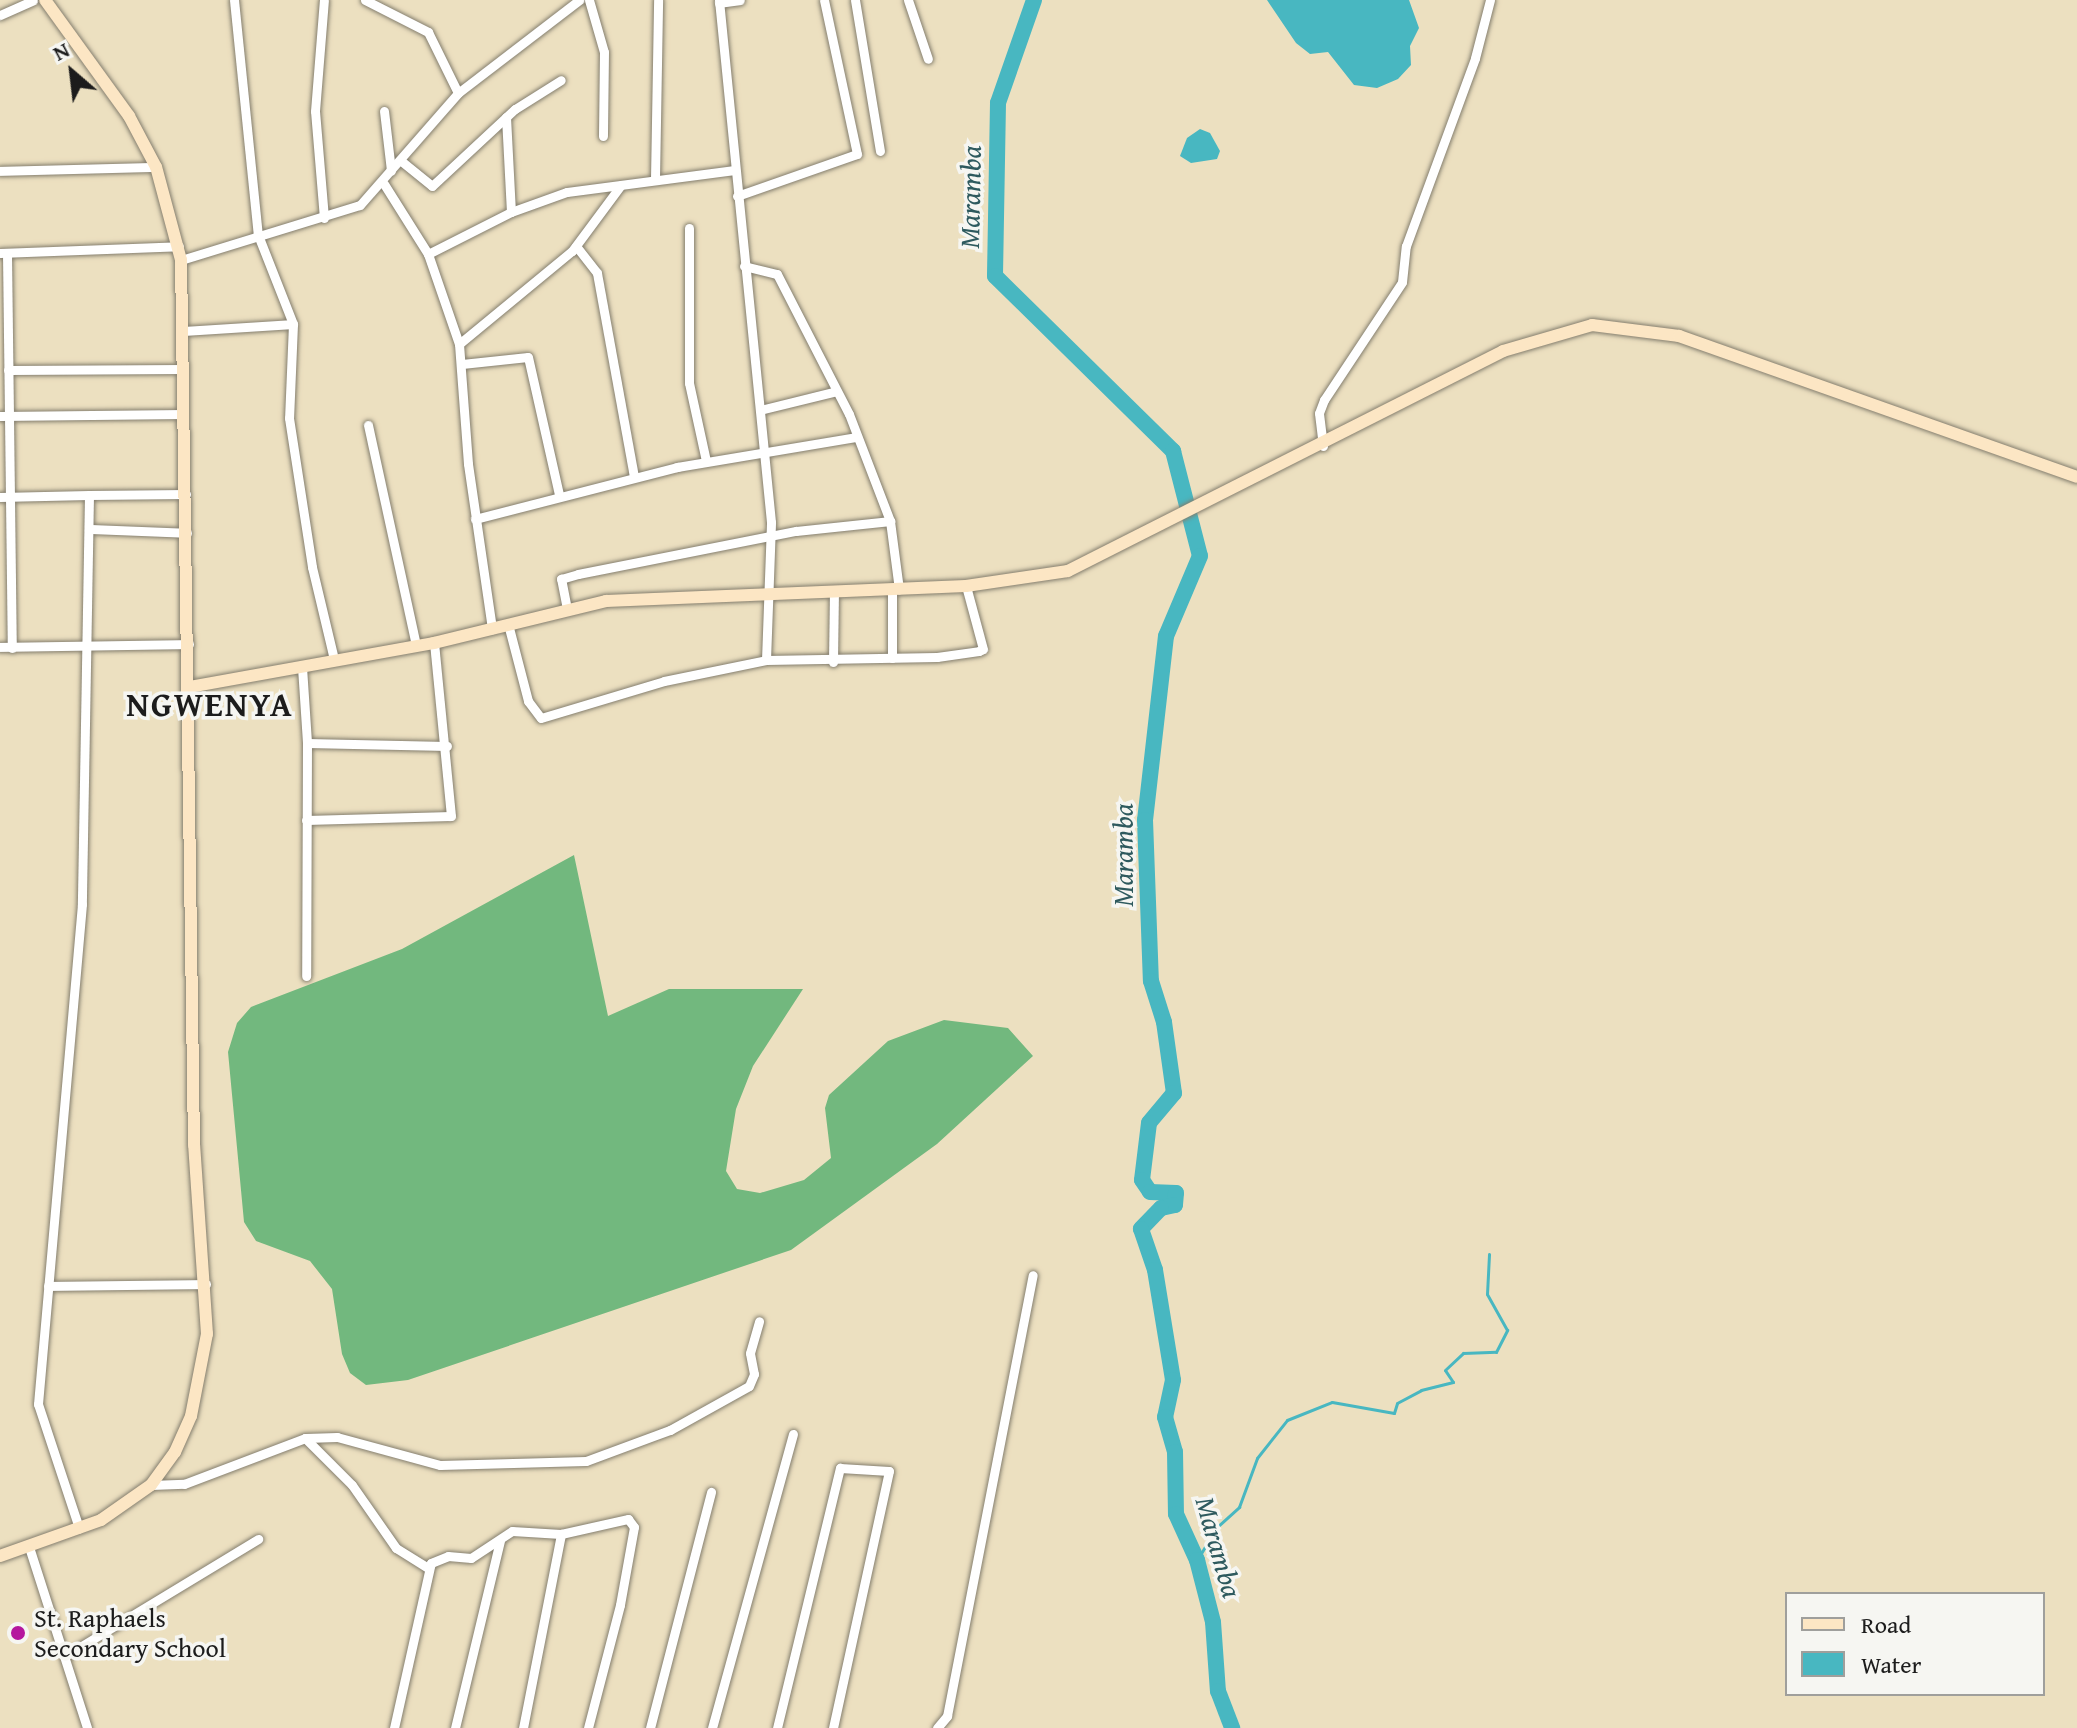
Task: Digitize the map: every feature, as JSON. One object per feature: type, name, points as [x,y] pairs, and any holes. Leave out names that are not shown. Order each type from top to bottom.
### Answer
[{"type":"street","points":[[0,15],[33,0]]},
{"type":"street","points":[[0,1556],[79,1528],[126,1506],[151,1485],[175,1452],[191,1416],[207,1334],[206,1284],[194,1145],[181,260],[156,167],[129,116],[45,0]]},
{"type":"street","points":[[234,0],[258,235],[293,324],[289,418],[312,567],[334,659]]},
{"type":"street","points":[[324,0],[315,111],[324,218]]},
{"type":"street","points":[[365,0],[428,32],[458,93]]},
{"type":"street","points":[[181,260],[360,205],[384,184],[391,171],[458,93],[579,0]]},
{"type":"street","points":[[589,0],[604,52],[603,136]]},
{"type":"street","points":[[655,179],[658,0]]},
{"type":"street","points":[[740,0],[719,2],[771,537],[766,660]]},
{"type":"street","points":[[737,196],[857,154],[824,0]]},
{"type":"street","points":[[855,0],[880,151]]},
{"type":"street","points":[[908,0],[928,59]]},
{"type":"street","points":[[1323,446],[1319,413],[1324,400],[1402,282],[1406,246],[1475,58],[1490,0]]},
{"type":"street","points":[[400,160],[432,186],[506,117],[561,80]]},
{"type":"street","points":[[384,111],[391,171]]},
{"type":"street","points":[[506,117],[511,212]]},
{"type":"street","points":[[0,171],[156,167]]},
{"type":"street","points":[[428,254],[511,212],[580,189],[735,170]]},
{"type":"street","points":[[384,184],[428,254],[459,344],[475,519],[492,629]]},
{"type":"street","points":[[459,344],[576,246],[621,185]]},
{"type":"street","points":[[689,228],[689,383],[706,461]]},
{"type":"street","points":[[12,648],[4,497],[4,416],[8,370],[4,253],[179,246]]},
{"type":"street","points":[[576,246],[597,273],[634,477]]},
{"type":"street","points":[[744,266],[777,274],[837,391],[890,521],[896,589],[892,658]]},
{"type":"street","points":[[184,331],[293,324]]},
{"type":"street","points":[[189,687],[434,643],[567,609],[645,597],[966,586],[1068,571],[1323,446],[1517,345],[1565,328],[1620,325],[1679,336],[2077,477]]},
{"type":"street","points":[[462,364],[528,357],[559,495]]},
{"type":"street","points":[[8,370],[184,369]]},
{"type":"street","points":[[760,410],[837,391]]},
{"type":"street","points":[[4,416],[184,414]]},
{"type":"street","points":[[368,425],[416,646]]},
{"type":"street","points":[[475,519],[559,495],[706,461],[856,437]]},
{"type":"street","points":[[4,497],[186,494]]},
{"type":"street","points":[[79,1528],[38,1404],[81,934],[89,495]]},
{"type":"street","points":[[567,609],[561,579],[647,558],[890,521]]},
{"type":"street","points":[[89,529],[187,533]]},
{"type":"street","points":[[508,624],[528,701],[541,718],[664,681],[766,660],[833,662],[960,655],[983,649],[966,586]]},
{"type":"street","points":[[833,662],[834,590]]},
{"type":"street","points":[[306,820],[451,816],[447,746],[434,643]]},
{"type":"street","points":[[0,647],[189,644]]},
{"type":"street","points":[[302,667],[307,743],[306,976]]},
{"type":"street","points":[[307,743],[447,746]]},
{"type":"street","points":[[937,1728],[947,1716],[1033,1275]]},
{"type":"street","points":[[48,1286],[206,1284]]},
{"type":"street","points":[[151,1485],[184,1484],[305,1438],[337,1437],[440,1465],[586,1461],[670,1430],[749,1386],[754,1374],[750,1353],[759,1321]]},
{"type":"street","points":[[712,1728],[793,1434]]},
{"type":"street","points":[[305,1438],[352,1485],[396,1548],[428,1568]]},
{"type":"street","points":[[777,1728],[840,1468],[889,1471],[833,1728]]},
{"type":"street","points":[[650,1728],[711,1492]]},
{"type":"street","points":[[394,1728],[428,1568],[448,1556],[471,1558],[521,1530],[561,1534],[628,1519],[634,1527],[588,1728]]},
{"type":"street","points":[[523,1728],[561,1534]]},
{"type":"street","points":[[65,1656],[258,1539]]},
{"type":"street","points":[[455,1728],[500,1540]]},
{"type":"street","points":[[29,1547],[87,1728]]},
{"type":"green space","points":[[574,855],[608,1016],[669,989],[803,989],[753,1066],[736,1109],[726,1171],[737,1189],[760,1193],[804,1180],[831,1158],[825,1108],[829,1095],[888,1041],[944,1020],[1008,1028],[1033,1056],[937,1144],[791,1250],[408,1380],[366,1385],[350,1373],[342,1354],[332,1289],[310,1261],[256,1241],[244,1222],[228,1052],[237,1023],[251,1007],[402,949]]},
{"type":"water","points":[[1267,0],[1409,0],[1419,28],[1410,46],[1411,65],[1398,79],[1377,88],[1354,85],[1328,52],[1310,54],[1296,43]]},
{"type":"water","points":[[1200,129],[1210,133],[1220,151],[1217,159],[1191,163],[1180,156],[1187,138]]},
{"type":"waterway","name":"Maramba","points":[[1034,0],[998,103],[995,276],[1173,451],[1200,556],[1166,636],[1145,820],[1151,981],[1164,1022],[1174,1093],[1149,1123],[1142,1180],[1150,1192],[1176,1193],[1175,1205],[1161,1208],[1141,1229],[1155,1270],[1173,1380],[1165,1417],[1175,1452],[1176,1514],[1197,1560],[1213,1622],[1218,1691],[1232,1728]]},
{"type":"waterway","points":[[1197,1560],[1217,1527],[1239,1507],[1257,1458],[1287,1420],[1332,1402],[1394,1413],[1397,1403],[1421,1390],[1453,1382],[1445,1370],[1463,1353],[1496,1352],[1507,1330],[1487,1294],[1489,1254]]},
{"type":"place","name":"St. Raphaels Secondary School","points":[[18,1633]]},
{"type":"district","name":"NGWENYA","points":[[210,704]]}]
